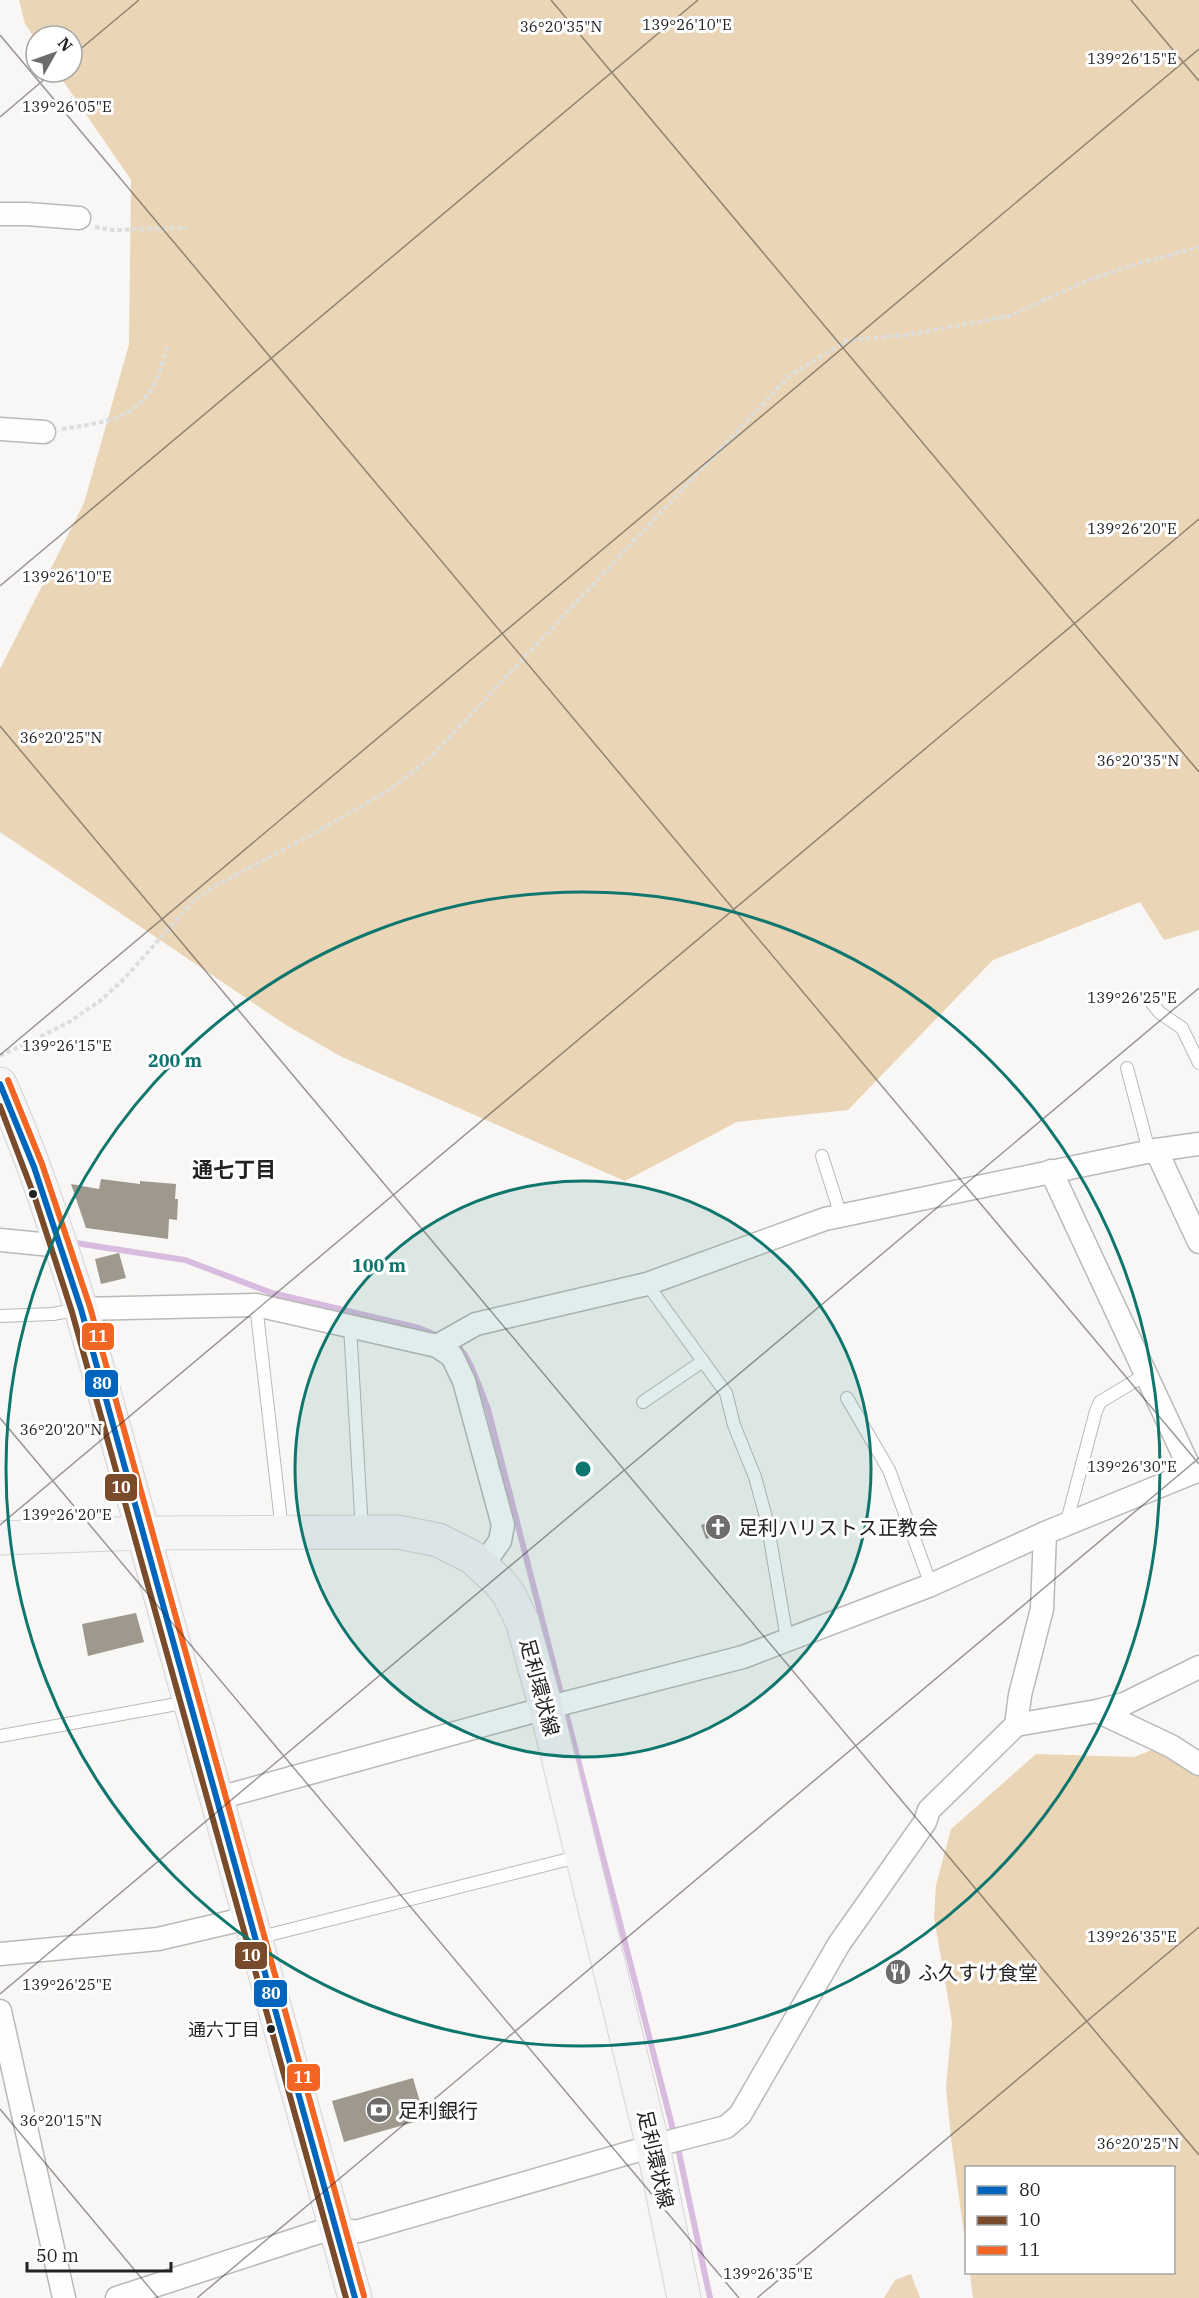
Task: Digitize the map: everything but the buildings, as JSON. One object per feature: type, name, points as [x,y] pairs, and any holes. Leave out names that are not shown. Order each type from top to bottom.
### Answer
[{"type":"main road","points":[[0,1084],[7,1117],[61,1246],[81,1309],[355,2298]]},
{"type":"main road","name":"足利環状線","points":[[0,1538],[143,1533],[398,1532],[438,1540],[457,1548],[483,1566],[508,1593],[522,1621],[546,1708],[653,2146],[684,2298]]},
{"type":"street","points":[[0,214],[80,219]]},
{"type":"street","points":[[0,429],[44,432]]},
{"type":"street","points":[[437,1346],[476,1324],[647,1284],[825,1219],[1152,1150],[1199,1144]]},
{"type":"street","points":[[1152,1150],[1199,1242]]},
{"type":"street","points":[[215,1799],[546,1708],[744,1657],[931,1585],[1045,1533],[1196,1471],[1145,1375],[1051,1171]]},
{"type":"street","points":[[0,1240],[61,1246]]},
{"type":"street","points":[[81,1309],[256,1305],[437,1346],[452,1356],[464,1381],[503,1526],[500,1541],[483,1566]]},
{"type":"street","points":[[1016,1725],[1020,1695],[1042,1609],[1045,1533]]},
{"type":"street","points":[[117,2298],[319,2232],[359,2231],[726,2127],[740,2115],[840,1944],[925,1822],[929,1810],[1016,1725],[1124,1704],[1199,1667]]},
{"type":"street","points":[[1097,1711],[1171,1746],[1199,1764]]},
{"type":"street","points":[[0,1954],[252,1929]]},
{"type":"street","points":[[0,2011],[64,2298]]},
{"type":"lane","points":[[1147,997],[1160,1013],[1182,1028],[1199,1063]]},
{"type":"lane","points":[[1127,1068],[1152,1150]]},
{"type":"lane","points":[[822,1156],[841,1216]]},
{"type":"lane","points":[[647,1284],[726,1393],[734,1425],[755,1477],[767,1521],[787,1639]]},
{"type":"lane","points":[[256,1305],[282,1532]]},
{"type":"lane","points":[[0,1316],[52,1314],[81,1309]]},
{"type":"lane","points":[[350,1326],[362,1531]]},
{"type":"lane","points":[[642,1402],[703,1361]]},
{"type":"lane","points":[[1066,1525],[1100,1402],[1145,1375]]},
{"type":"lane","points":[[848,1398],[889,1470],[931,1585]]},
{"type":"lane","points":[[0,1736],[189,1702]]},
{"type":"lane","points":[[252,1929],[582,1855]]},
{"type":"path","points":[[80,219],[96,227],[113,230],[187,228]]},
{"type":"path","points":[[0,1056],[66,1024],[100,1001],[125,978],[193,900],[389,790],[429,759],[789,376],[848,340],[906,335],[1009,316],[1083,282],[1126,267],[1199,247]]},
{"type":"path","points":[[44,432],[111,422],[126,415],[148,396],[168,345]]},
{"type":"shaded area","points":[[19,0],[1199,0],[1199,930],[1164,940],[1140,902],[993,960],[848,1110],[737,1122],[625,1181],[342,1057],[286,1025],[0,832],[0,669],[84,503],[129,344],[131,180],[65,84],[84,84],[84,24],[25,24]]},
{"type":"shaded area","points":[[1167,1744],[1199,1763],[1199,2298],[973,2298],[970,2274],[1175,2274],[1175,2166],[965,2166],[965,2242],[946,2088],[952,2022],[934,1917],[936,1885],[951,1829],[1036,1754],[1134,1757]]},
{"type":"shaded area","points":[[911,2274],[920,2298],[884,2298],[895,2280]]},
{"type":"waterway","points":[[69,1242],[185,1260],[272,1293],[419,1328],[436,1335]]},
{"type":"waterway","points":[[453,1343],[459,1347],[469,1363],[488,1409],[679,2153],[710,2298]]},
{"type":"transit line","name":"11","points":[[8,1080],[42,1164],[90,1307],[364,2296]]},
{"type":"transit line","name":"80","points":[[0,1084],[34,1167],[81,1309],[355,2298]]},
{"type":"transit line","name":"10","points":[[0,1106],[35,1198],[72,1312],[346,2298]]},
{"type":"place","name":"足利ハリストス正教会","points":[[718,1527]]},
{"type":"place","name":"ふ久すけ食堂","points":[[898,1972]]},
{"type":"place","name":"通六丁目","points":[[271,2029]]},
{"type":"place","name":"足利銀行","points":[[379,2110]]},
{"type":"district","name":"通七丁目","points":[[234,1169]]}]
